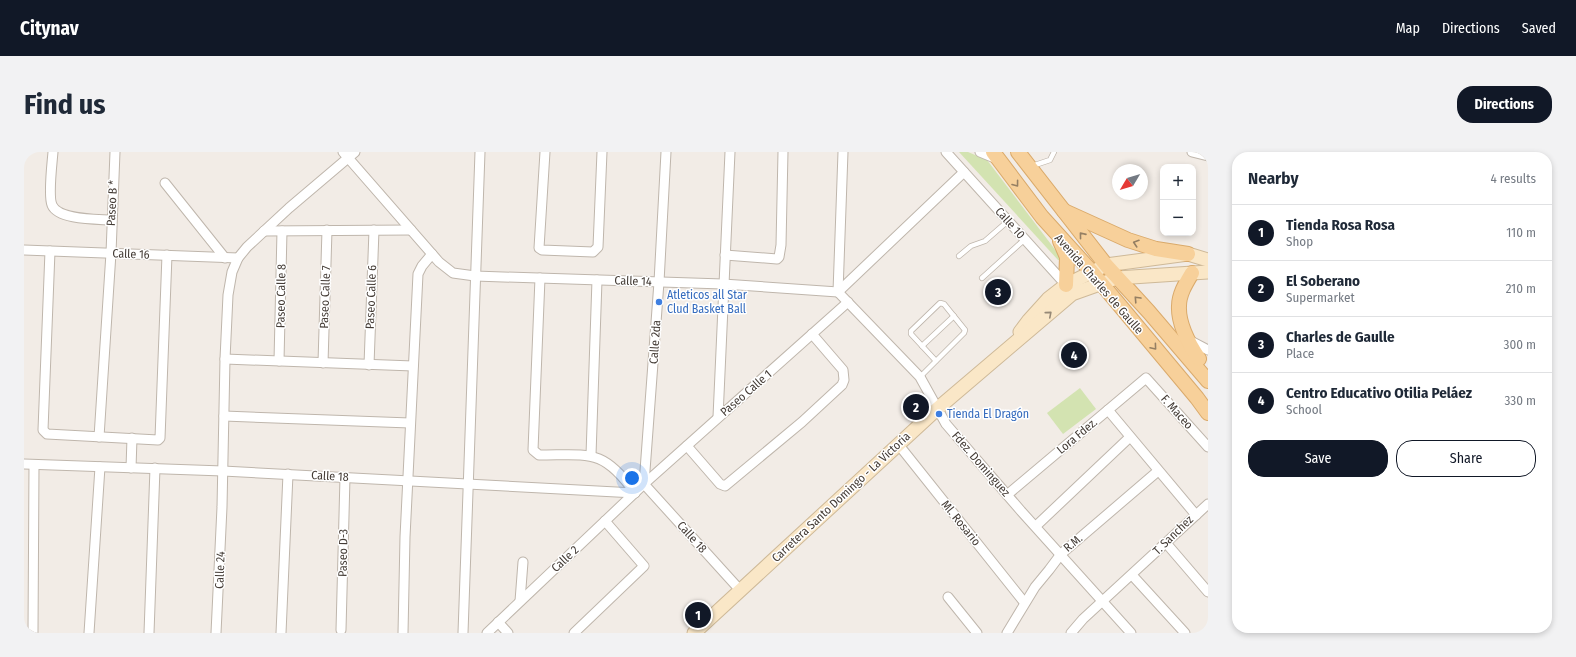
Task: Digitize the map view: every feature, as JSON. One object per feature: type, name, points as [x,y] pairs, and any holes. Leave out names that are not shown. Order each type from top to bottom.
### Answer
[{"type":"main road","name":"Avenida Charles de Gaulle","points":[[1018,152],[1106,265],[1208,381]]},
{"type":"main road","name":"Avenida Charles de Gaulle","points":[[995,156],[1042,218],[1091,271],[1100,284],[1208,413]]},
{"type":"main road","points":[[1062,210],[1128,240],[1156,249],[1188,254],[1208,260]]},
{"type":"main road","points":[[1058,236],[1067,257],[1069,289]]},
{"type":"main road","name":"Carretera Santo Domingo - La Victoria","points":[[694,633],[898,444],[937,409],[1009,349],[1029,320],[1048,299],[1069,289],[1091,271],[1106,265],[1188,254]]},
{"type":"main road","name":"Carretera Santo Domingo - La Victoria","points":[[1069,289],[1100,284],[1118,278],[1208,272]]},
{"type":"main road","points":[[1192,273],[1181,296],[1179,306],[1181,319],[1188,339],[1208,372]]},
{"type":"street","points":[[53,152],[51,199],[55,210],[65,216],[111,220]]},
{"type":"street","name":"Paseo B *","points":[[99,437],[111,253],[111,220],[115,152]]},
{"type":"street","points":[[464,633],[480,152]]},
{"type":"street","points":[[545,152],[539,248],[542,250],[594,252],[598,247],[602,152]]},
{"type":"street","name":"Calle 2da","points":[[644,484],[660,282],[666,152]]},
{"type":"street","points":[[718,417],[730,152]]},
{"type":"street","points":[[725,255],[777,259],[779,257],[781,245],[782,152]]},
{"type":"street","points":[[838,292],[843,152]]},
{"type":"street","name":"Calle 10","points":[[946,152],[1069,289]]},
{"type":"street","points":[[980,152],[995,156]]},
{"type":"street","points":[[1192,152],[1208,156]]},
{"type":"street","points":[[238,258],[264,231],[349,154],[432,254],[422,266],[418,274],[407,480],[403,633]]},
{"type":"street","points":[[838,292],[964,172]]},
{"type":"street","points":[[165,183],[225,258]]},
{"type":"street","name":"Paseo Calle 7","points":[[323,363],[327,230]]},
{"type":"street","name":"Paseo Calle 6","points":[[369,365],[374,230]]},
{"type":"street","points":[[264,231],[411,230]]},
{"type":"street","name":"Paseo Calle 8","points":[[279,361],[282,231]]},
{"type":"street","name":"Calle 16","points":[[24,250],[238,258]]},
{"type":"street","points":[[50,251],[43,430],[47,434],[158,440],[160,438],[166,255]]},
{"type":"street","name":"Calle 14","points":[[432,254],[445,268],[453,273],[475,276],[723,284],[838,292]]},
{"type":"street","name":"Calle 24","points":[[216,633],[222,507],[228,295],[232,272],[238,258]]},
{"type":"street","points":[[540,278],[533,450],[539,455],[591,455],[605,461],[622,475],[635,493]]},
{"type":"street","points":[[591,455],[597,280]]},
{"type":"street","name":"Fdez. Dominguez","points":[[838,292],[920,377],[946,424],[1101,602],[1131,633]]},
{"type":"street","name":"Paseo Calle 1","points":[[644,484],[848,302]]},
{"type":"street","points":[[687,446],[720,484],[725,486],[802,422],[842,385],[844,380],[843,370],[812,334]]},
{"type":"street","points":[[1188,339],[1208,350]]},
{"type":"street","points":[[225,360],[413,366]]},
{"type":"street","name":"Lora Fdez.","points":[[1007,495],[1146,378]]},
{"type":"street","name":"F. Maceo","points":[[1146,378],[1208,447]]},
{"type":"street","name":"T. Sanchez","points":[[1071,633],[1101,602],[1196,514],[1108,410]]},
{"type":"street","points":[[224,416],[410,424]]},
{"type":"street","points":[[1036,526],[1130,437]]},
{"type":"street","points":[[131,468],[132,438]]},
{"type":"street","name":"Ml. Rosario","points":[[898,444],[1024,602]]},
{"type":"street","name":"Calle 18","points":[[24,464],[288,474],[635,493]]},
{"type":"street","points":[[33,633],[34,465]]},
{"type":"street","points":[[89,633],[100,467]]},
{"type":"street","points":[[150,633],[155,468]]},
{"type":"street","name":"R.M.","points":[[1007,633],[1024,602],[1060,554],[1158,470]]},
{"type":"street","points":[[281,633],[288,474]]},
{"type":"street","name":"Paseo D-3","points":[[341,630],[345,477]]},
{"type":"street","name":"Calle 18","points":[[644,484],[740,590]]},
{"type":"street","name":"Calle 2","points":[[486,633],[644,484]]},
{"type":"street","points":[[1196,514],[1208,504]]},
{"type":"street","points":[[574,633],[644,566],[605,521]]},
{"type":"street","points":[[1166,543],[1208,592]]},
{"type":"street","points":[[520,601],[523,562]]},
{"type":"street","points":[[1132,574],[1186,633]]},
{"type":"street","points":[[948,597],[976,633]]},
{"type":"street","points":[[498,622],[508,633]]},
{"type":"lane","points":[[1028,166],[1050,160],[1054,152]]},
{"type":"lane","points":[[959,256],[971,246],[985,241],[1008,221]]},
{"type":"lane","points":[[982,278],[1025,239]]},
{"type":"lane","points":[[920,377],[936,361],[965,330],[944,304],[940,302],[911,329],[911,334],[936,361]]},
{"type":"lane","points":[[922,346],[954,316]]},
{"type":"green space","points":[[959,152],[968,152],[987,160],[1063,260],[1058,260]]},
{"type":"green space","points":[[1080,388],[1096,409],[1063,434],[1047,413]]},
{"type":"place","name":"Charles de Gaulle","points":[[998,292]]},
{"type":"place","name":"Atleticos all Star Clud Basket Ball","points":[[659,302]]},
{"type":"place","name":"Centro Educativo Otilia Peláez","points":[[1074,355]]},
{"type":"place","name":"El Soberano","points":[[916,407]]},
{"type":"place","name":"Tienda El Dragón","points":[[939,414]]},
{"type":"place","name":"Tienda Rosa Rosa","points":[[698,615]]}]
